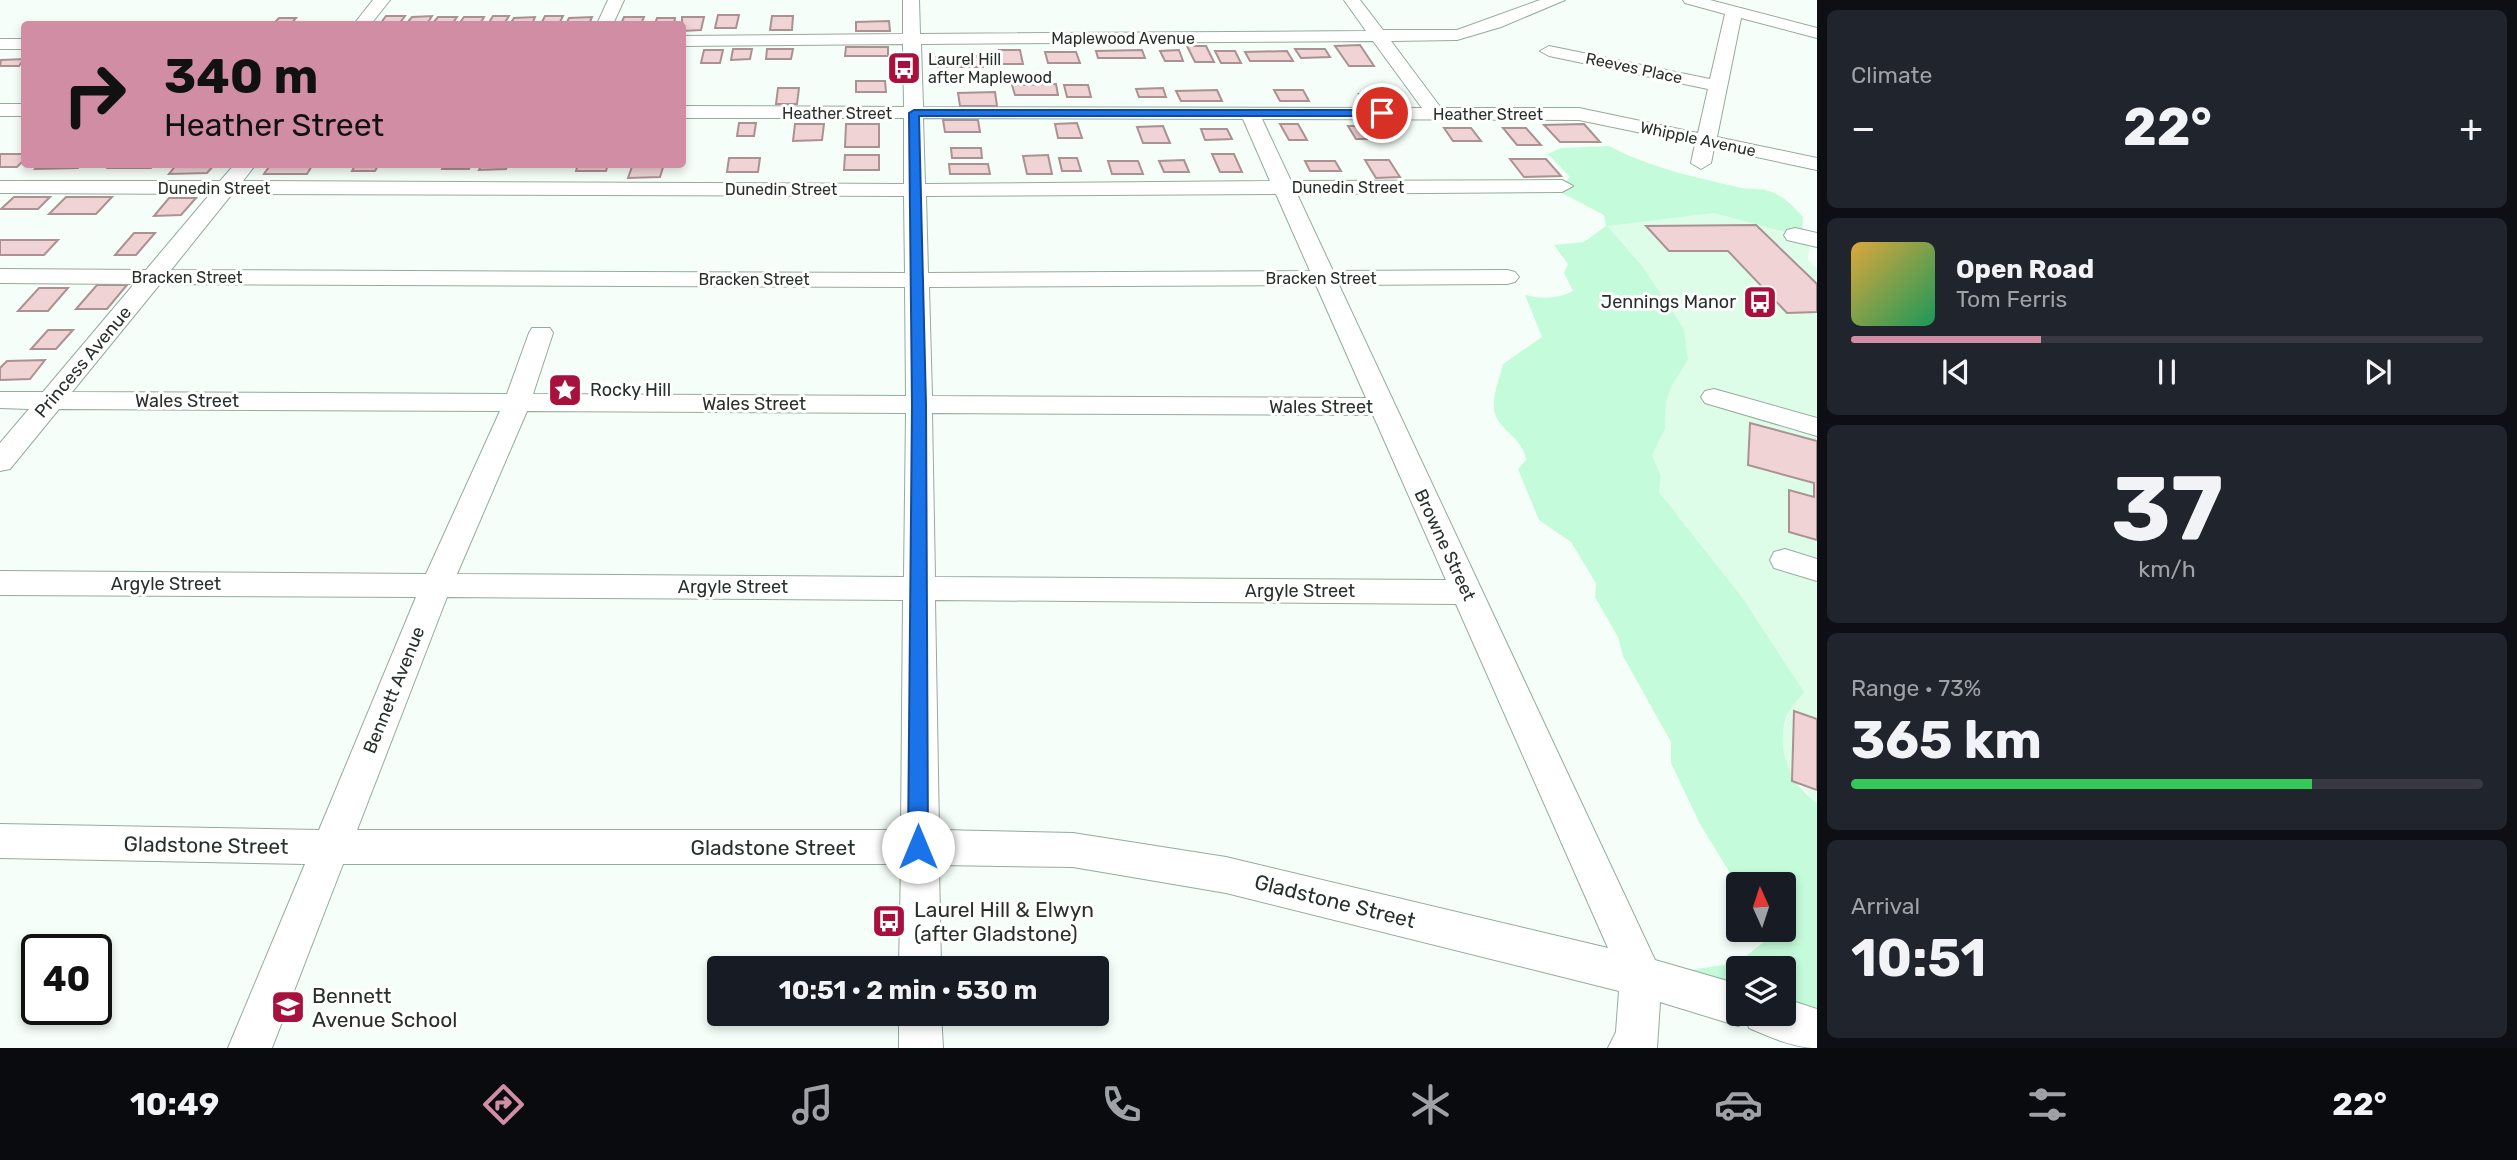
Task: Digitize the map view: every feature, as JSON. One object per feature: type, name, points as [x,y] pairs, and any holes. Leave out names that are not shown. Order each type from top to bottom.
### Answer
[{"type":"street","points":[[364,21],[382,0]]},
{"type":"street","points":[[607,21],[616,0]]},
{"type":"street","points":[[911,0],[919,405],[920,956]]},
{"type":"street","points":[[1352,0],[1435,113]]},
{"type":"street","name":"Maplewood Avenue","points":[[686,41],[1457,35],[1484,29],[1523,10],[1557,0]]},
{"type":"street","points":[[1692,1],[1817,33]]},
{"type":"street","points":[[1702,163],[1709,141],[1734,12]]},
{"type":"street","points":[[0,44],[21,44]]},
{"type":"street","name":"Reeves Place","points":[[1549,51],[1719,86]]},
{"type":"street","points":[[0,110],[21,110]]},
{"type":"street","name":"Heather Street","points":[[686,112],[1579,114]]},
{"type":"street","name":"Browne Street","points":[[1250,114],[1642,975]]},
{"type":"street","name":"Whipple Avenue","points":[[1579,114],[1817,164]]},
{"type":"street","name":"Princess Avenue","points":[[0,462],[243,168]]},
{"type":"street","name":"Dunedin Street","points":[[0,187],[916,190],[1562,186]]},
{"type":"street","points":[[1795,235],[1817,240]]},
{"type":"street","name":"Bracken Street","points":[[0,276],[917,280],[1507,277]]},
{"type":"street","name":"Bennett Avenue","points":[[250,1048],[436,586],[517,403],[541,333]]},
{"type":"street","points":[[1714,397],[1817,426]]},
{"type":"street","name":"Wales Street","points":[[0,400],[1383,407]]},
{"type":"street","points":[[1785,560],[1817,570]]},
{"type":"street","name":"Argyle Street","points":[[0,583],[1467,592]]},
{"type":"street","name":"Gladstone Street","points":[[0,841],[332,847],[918,847],[1073,850],[1226,875],[1642,975],[1726,1001]]},
{"type":"street","points":[[1630,1048],[1636,1045],[1642,975]]},
{"type":"street","points":[[1796,1023],[1817,1030]]},
{"type":"street","points":[[920,1026],[921,1048]]},
{"type":"shaded area","points":[[1714,213],[1810,240],[1808,260],[1817,269],[1817,803],[1787,769],[1782,738],[1788,714],[1741,596],[1659,492],[1661,476],[1652,455],[1665,429],[1666,402],[1672,385],[1688,360],[1684,329],[1643,267],[1606,226]]},
{"type":"green space","points":[[1609,146],[1672,171],[1741,188],[1769,191],[1792,205],[1803,217],[1802,237],[1714,213],[1607,226],[1643,267],[1684,329],[1688,360],[1672,385],[1666,402],[1665,429],[1652,455],[1661,476],[1659,492],[1741,596],[1804,692],[1787,715],[1783,740],[1787,764],[1792,775],[1807,795],[1817,803],[1817,1026],[1796,1018],[1796,956],[1746,956],[1764,942],[1796,942],[1796,872],[1729,872],[1700,824],[1671,763],[1671,742],[1623,656],[1618,637],[1595,597],[1596,583],[1571,542],[1539,520],[1518,469],[1526,460],[1524,452],[1496,417],[1495,392],[1503,364],[1542,337],[1525,295],[1549,298],[1573,291],[1564,273],[1568,264],[1554,245],[1584,242],[1606,226],[1604,215],[1558,191],[1570,177],[1548,154],[1561,148]]},
{"type":"green space","points":[[1726,965],[1726,998],[1655,975]]},
{"type":"building","points":[[718,15],[739,15],[736,28],[715,28]]},
{"type":"building","points":[[386,16],[405,16],[401,21],[382,21]]},
{"type":"building","points":[[432,16],[429,21],[409,21],[412,17]]},
{"type":"building","points":[[493,16],[509,16],[506,21],[490,21]]},
{"type":"building","points":[[545,16],[563,16],[560,21],[542,21]]},
{"type":"building","points":[[772,16],[793,16],[792,30],[770,30]]},
{"type":"building","points":[[438,17],[457,17],[454,21],[435,21]]},
{"type":"building","points":[[464,17],[484,17],[482,21],[461,21]]},
{"type":"building","points":[[535,17],[533,21],[512,21],[514,18]]},
{"type":"building","points":[[592,17],[590,21],[568,21],[569,18]]},
{"type":"building","points":[[624,17],[644,17],[642,21],[622,21]]},
{"type":"building","points":[[682,17],[704,17],[701,30],[686,31],[686,21],[682,21]]},
{"type":"building","points":[[279,18],[296,18],[294,21],[276,21]]},
{"type":"building","points":[[657,18],[675,18],[674,21],[656,21]]},
{"type":"building","points":[[889,21],[890,31],[856,31],[856,22]]},
{"type":"building","points":[[1360,45],[1374,66],[1349,66],[1335,46]]},
{"type":"building","points":[[1187,46],[1206,46],[1214,62],[1195,62]]},
{"type":"building","points":[[846,47],[888,47],[888,56],[845,56]]},
{"type":"building","points":[[733,49],[752,49],[750,59],[731,60]]},
{"type":"building","points":[[767,49],[793,49],[791,59],[766,59]]},
{"type":"building","points":[[1295,49],[1325,49],[1330,57],[1301,58]]},
{"type":"building","points":[[704,50],[723,50],[720,63],[701,63]]},
{"type":"building","points":[[999,50],[1020,50],[1023,64],[1001,64]]},
{"type":"building","points":[[1142,50],[1145,58],[1098,58],[1096,51]]},
{"type":"building","points":[[1179,50],[1183,61],[1165,61],[1160,51]]},
{"type":"building","points":[[1215,51],[1235,51],[1241,63],[1221,63]]},
{"type":"building","points":[[1287,51],[1293,61],[1250,61],[1245,52]]},
{"type":"building","points":[[1045,52],[1076,52],[1080,63],[1048,63]]},
{"type":"building","points":[[981,56],[983,67],[937,67],[936,57]]},
{"type":"building","points":[[21,59],[21,63],[19,66],[0,66],[1,60]]},
{"type":"building","points":[[856,81],[885,81],[886,92],[856,92]]},
{"type":"building","points":[[1056,84],[1058,95],[1015,95],[1012,85]]},
{"type":"building","points":[[1064,85],[1088,85],[1091,97],[1067,97]]},
{"type":"building","points":[[778,88],[799,88],[797,104],[776,104]]},
{"type":"building","points":[[1163,88],[1166,97],[1139,97],[1136,89]]},
{"type":"building","points":[[1217,90],[1222,101],[1181,101],[1176,91]]},
{"type":"building","points":[[1274,90],[1303,90],[1309,101],[1280,101]]},
{"type":"building","points":[[995,92],[997,106],[960,106],[958,93]]},
{"type":"building","points":[[1394,93],[1402,104],[1367,105],[1359,94]]},
{"type":"building","points":[[943,120],[978,120],[980,132],[945,132]]},
{"type":"building","points":[[739,123],[756,123],[754,136],[737,136]]},
{"type":"building","points":[[1077,123],[1082,138],[1058,138],[1055,124]]},
{"type":"building","points":[[795,124],[824,124],[822,140],[793,141]]},
{"type":"building","points":[[846,124],[879,124],[879,147],[845,147]]},
{"type":"building","points":[[1280,124],[1298,124],[1307,140],[1289,140]]},
{"type":"building","points":[[1584,124],[1600,142],[1560,142],[1544,125]]},
{"type":"building","points":[[1163,126],[1170,143],[1143,143],[1137,127]]},
{"type":"building","points":[[1348,126],[1377,126],[1386,139],[1356,139]]},
{"type":"building","points":[[1444,128],[1471,128],[1481,141],[1453,141]]},
{"type":"building","points":[[1503,128],[1526,128],[1541,145],[1517,145]]},
{"type":"building","points":[[1201,129],[1227,129],[1232,139],[1205,140]]},
{"type":"building","points":[[951,148],[981,148],[982,158],[952,158]]},
{"type":"building","points":[[0,154],[21,154],[21,163],[17,167],[0,167]]},
{"type":"building","points":[[1212,154],[1234,154],[1242,172],[1220,172]]},
{"type":"building","points":[[845,155],[879,155],[879,170],[844,170]]},
{"type":"building","points":[[1048,155],[1052,174],[1027,174],[1023,156]]},
{"type":"building","points":[[729,158],[760,158],[758,172],[727,172]]},
{"type":"building","points":[[1059,158],[1077,158],[1081,171],[1062,171]]},
{"type":"building","points":[[1510,159],[1546,159],[1561,176],[1524,177]]},
{"type":"building","points":[[1184,160],[1189,172],[1164,172],[1159,161]]},
{"type":"building","points":[[1365,160],[1389,160],[1400,177],[1376,178]]},
{"type":"building","points":[[1108,161],[1138,161],[1143,174],[1112,174]]},
{"type":"building","points":[[1305,161],[1335,161],[1341,171],[1310,171]]},
{"type":"building","points":[[949,164],[988,164],[990,174],[950,174]]},
{"type":"building","points":[[174,168],[211,168],[207,173],[169,174]]},
{"type":"building","points":[[268,168],[311,168],[307,174],[264,174]]},
{"type":"building","points":[[354,168],[377,168],[375,171],[352,171]]},
{"type":"building","points":[[480,168],[506,168],[506,169],[479,170]]},
{"type":"building","points":[[577,168],[607,168],[606,171],[576,171]]},
{"type":"building","points":[[632,168],[663,168],[660,177],[628,178]]},
{"type":"building","points":[[14,197],[50,197],[38,209],[1,209]]},
{"type":"building","points":[[66,197],[112,197],[96,214],[49,214]]},
{"type":"building","points":[[169,198],[196,198],[181,215],[154,216]]},
{"type":"building","points":[[1756,225],[1817,284],[1817,312],[1787,313],[1728,251],[1669,251],[1646,226]]},
{"type":"building","points":[[134,233],[155,233],[136,255],[115,255]]},
{"type":"building","points":[[0,240],[58,240],[44,255],[0,255]]},
{"type":"building","points":[[97,285],[127,285],[107,309],[76,309]]},
{"type":"building","points":[[39,288],[68,288],[48,311],[18,311]]},
{"type":"building","points":[[48,330],[73,330],[56,349],[31,349]]},
{"type":"building","points":[[45,360],[30,379],[0,380],[0,368],[7,361]]},
{"type":"building","points":[[1750,423],[1817,441],[1817,540],[1789,532],[1789,490],[1814,497],[1814,483],[1748,465]]},
{"type":"building","points":[[1794,711],[1817,719],[1817,790],[1792,781]]},
{"type":"place","name":"Laurel Hill after Maplewood","points":[[904,68]]},
{"type":"place","name":"Jennings Manor","points":[[1760,302]]},
{"type":"place","name":"Rocky Hill","points":[[565,390]]},
{"type":"place","name":"Laurel Hill & Elwyn (after Gladstone)","points":[[889,921]]},
{"type":"place","name":"Bennett Avenue School","points":[[288,1007]]},
{"type":"route","points":[[918,847],[919,405],[914,113],[1382,113]]}]
